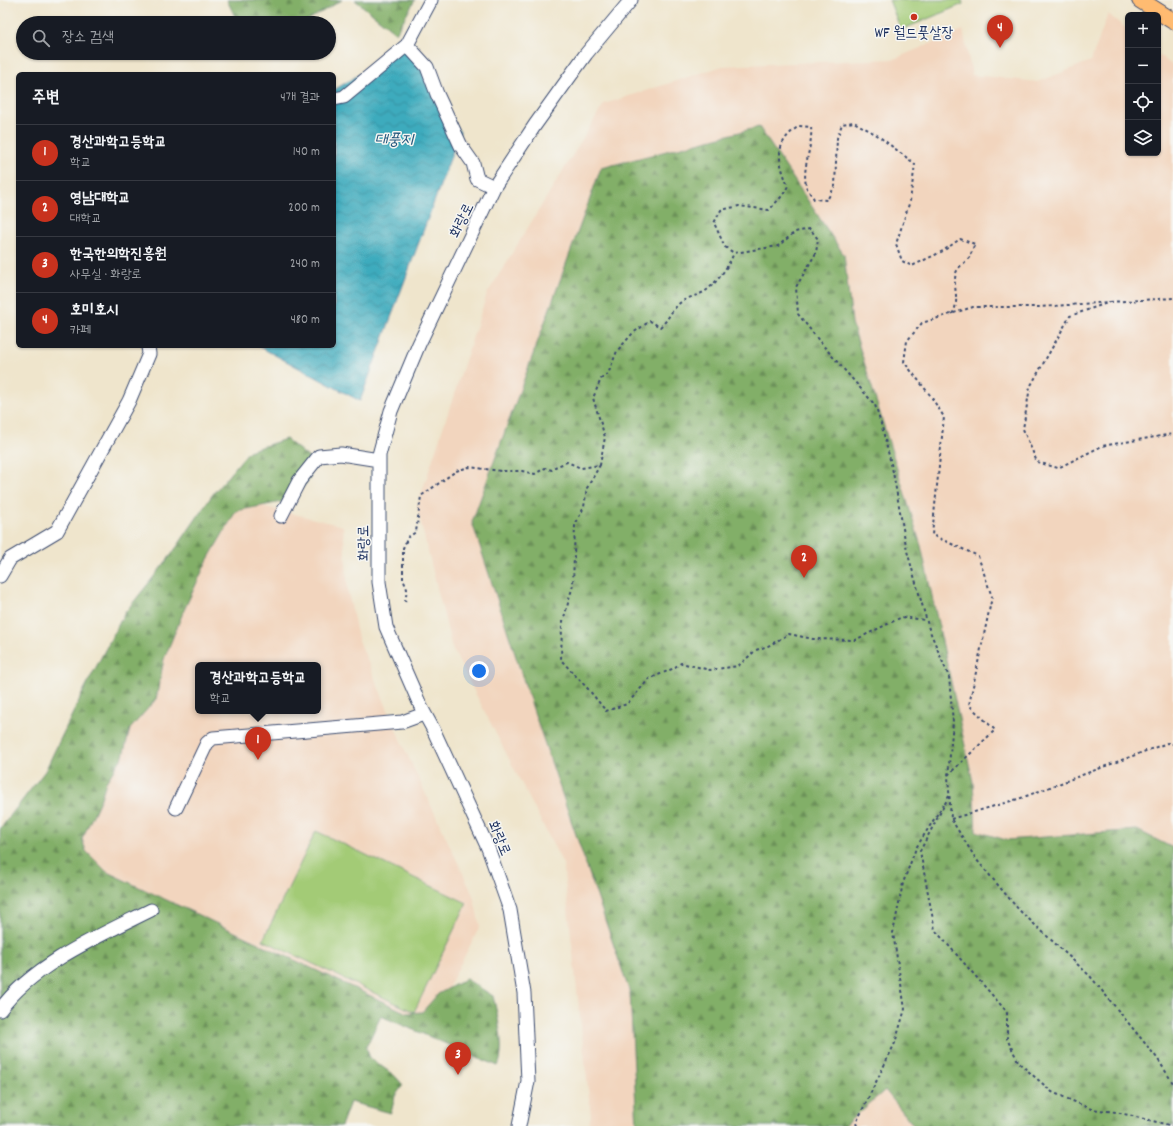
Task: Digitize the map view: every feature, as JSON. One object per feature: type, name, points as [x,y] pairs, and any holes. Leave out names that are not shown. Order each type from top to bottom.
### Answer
[{"type":"main road","points":[[1140,0],[1173,21]]},
{"type":"street","points":[[336,99],[344,97],[407,45],[431,0]]},
{"type":"street","name":"화랑로","points":[[519,1126],[528,1081],[524,993],[510,910],[488,848],[424,714],[386,626],[379,582],[379,460],[394,404],[419,344],[494,187],[535,125],[586,54],[631,0]]},
{"type":"street","points":[[407,45],[427,66],[437,94],[461,146],[473,163],[476,179],[494,187]]},
{"type":"street","points":[[0,576],[10,559],[57,531],[129,401],[149,354],[148,348]]},
{"type":"street","points":[[280,516],[299,481],[320,456],[341,454],[379,460]]},
{"type":"street","points":[[176,808],[207,743],[213,738],[402,722],[424,714]]},
{"type":"street","points":[[0,1010],[12,994],[75,948],[151,910]]},
{"type":"path","points":[[952,314],[956,309],[957,301],[955,287],[956,272],[970,256],[975,244],[960,239],[943,251],[912,266],[902,261],[896,244],[910,201],[915,164],[877,135],[854,122],[842,124],[837,138],[835,186],[827,200],[814,198],[806,186],[806,163],[812,141],[811,127],[799,126],[789,133],[780,147],[780,165],[788,186],[783,195],[769,210],[740,206],[721,210],[714,223],[725,247],[734,253],[778,246],[795,232],[810,229],[818,239],[816,253],[796,287],[798,314],[820,342],[875,405],[893,472],[907,551],[926,620],[948,677],[953,722],[948,776],[951,819],[976,859],[1019,910],[1090,976],[1158,1058],[1173,1083]]},
{"type":"path","points":[[734,253],[729,264],[718,278],[704,291],[687,298],[675,308],[669,320],[660,328],[650,321],[633,333],[617,352],[608,374],[601,379],[593,398],[604,437],[600,465],[587,488],[584,507],[574,525],[573,585],[562,625],[561,660],[606,711],[627,704],[649,679],[672,669],[681,663],[710,670],[738,666],[756,650],[768,646],[789,634],[813,639],[855,640],[902,617],[926,620]]},
{"type":"path","points":[[948,776],[995,730],[969,705],[992,597],[978,556],[932,535],[944,417],[930,395],[904,362],[907,341],[922,323],[972,307],[1040,307],[1173,298]]},
{"type":"path","points":[[1110,302],[1070,316],[1030,387],[1023,429],[1037,462],[1058,468],[1102,446],[1173,434]]},
{"type":"path","points":[[405,602],[407,589],[403,579],[403,548],[408,537],[416,532],[421,496],[456,471],[469,467],[501,471],[522,471],[535,474],[545,468],[552,470],[555,467],[567,462],[581,468],[600,465]]},
{"type":"path","points":[[951,819],[1021,798],[1167,743],[1173,744]]},
{"type":"path","points":[[857,1126],[856,1123],[895,1043],[905,1008],[893,933],[904,883],[916,848],[949,795]]},
{"type":"path","points":[[949,795],[920,851],[935,930],[1007,1012],[1007,1039],[1019,1063],[1052,1092],[1091,1109],[1116,1112],[1173,1126]]},
{"type":"shaded area","points":[[1108,14],[1125,28],[1125,156],[1161,156],[1161,56],[1173,66],[1173,1126],[588,1126],[591,1116],[563,864],[452,648],[417,507],[487,294],[604,104],[723,66],[894,59],[963,30],[972,75],[1038,82],[1091,61]]},
{"type":"shaded area","points":[[233,499],[343,526],[348,592],[358,638],[400,739],[473,895],[480,926],[439,1006],[412,1023],[61,855]]},
{"type":"green space","points":[[227,0],[342,0],[315,16],[235,16]]},
{"type":"green space","points":[[355,0],[415,0],[396,33]]},
{"type":"green space","name":"WF 월드풋살장","points":[[889,0],[962,0],[963,4],[901,30]]},
{"type":"green space","points":[[759,127],[844,255],[852,323],[921,546],[973,782],[976,831],[1006,840],[1137,830],[1173,848],[1173,1126],[914,1126],[885,1090],[844,1126],[637,1126],[630,993],[532,706],[472,522],[601,168]]},
{"type":"green space","points":[[286,439],[308,457],[310,478],[298,493],[281,502],[236,511],[207,561],[184,610],[164,659],[156,699],[130,729],[123,756],[106,782],[101,798],[82,839],[86,851],[107,872],[407,1013],[422,1012],[438,994],[466,979],[493,996],[501,1041],[498,1066],[381,1016],[366,1047],[370,1058],[395,1076],[403,1085],[395,1096],[391,1113],[350,1102],[341,1126],[0,1126],[0,829],[45,771],[84,690],[124,614],[172,554],[213,494],[249,451]]},
{"type":"green space","points":[[316,831],[467,903],[414,1012],[263,940]]},
{"type":"water","name":"대풍지","points":[[407,45],[460,132],[360,401],[262,348],[336,348],[336,89]]},
{"type":"place","name":"WF 월드풋살장","points":[[914,17]]},
{"type":"place","name":"호미호시","points":[[1000,48]]},
{"type":"place","name":"영남대학교","points":[[804,578]]},
{"type":"place","name":"경산과학고등학교","points":[[258,760]]},
{"type":"place","name":"한국한의학진흥원","points":[[458,1075]]}]
